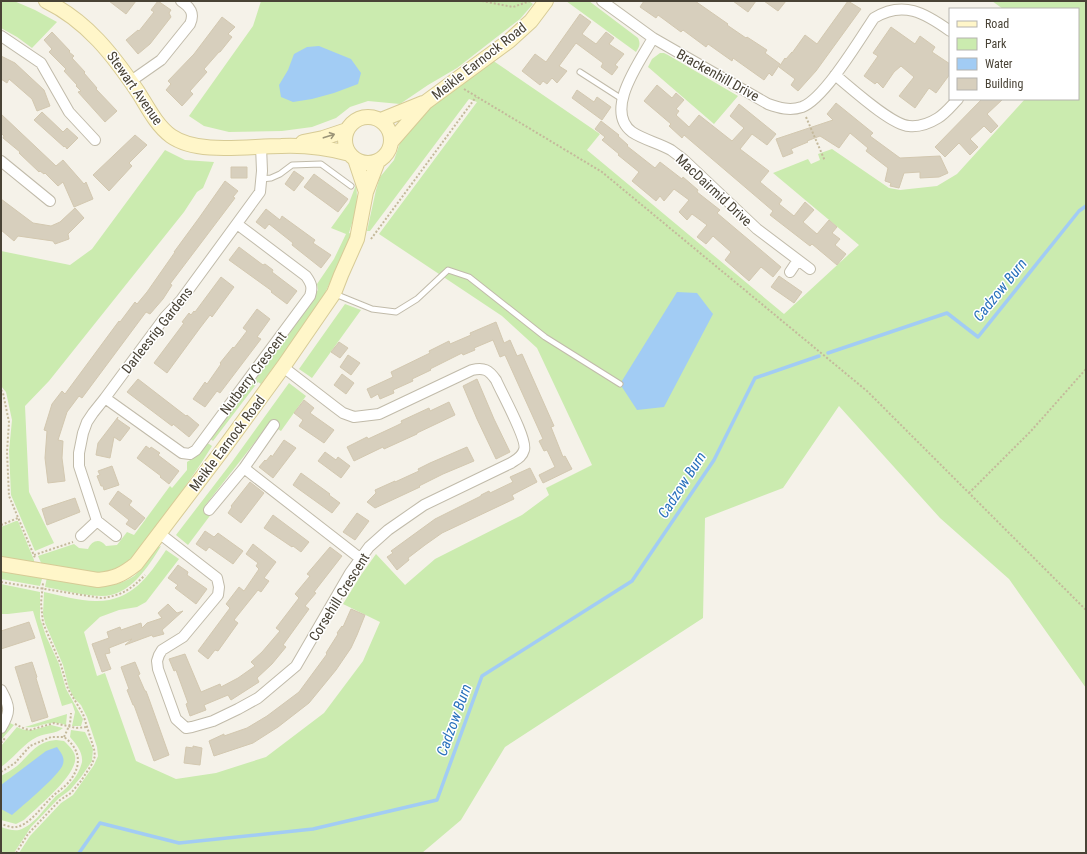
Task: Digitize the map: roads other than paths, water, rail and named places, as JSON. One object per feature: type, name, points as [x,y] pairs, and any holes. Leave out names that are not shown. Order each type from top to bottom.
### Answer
[{"type":"street","name":"Stewart Avenue","points":[[46,1],[70,15],[105,47],[131,81],[159,124],[170,136],[185,143],[200,147],[282,146],[324,148],[336,150],[353,157]]},
{"type":"street","points":[[131,81],[161,60],[190,24],[192,19],[191,10],[182,1]]},
{"type":"street","name":"Meikle Earnock Road","points":[[392,140],[426,102],[509,41],[531,21],[546,1]]},
{"type":"street","name":"Brackenhill Drive","points":[[602,1],[653,38],[768,104],[790,109],[802,106],[811,101],[835,75]]},
{"type":"street","points":[[949,30],[930,16],[913,8],[894,7],[883,11],[874,18],[835,75],[879,111],[908,126],[924,124],[939,118],[957,100]]},
{"type":"street","points":[[1,36],[41,63],[68,112],[95,140]]},
{"type":"street","name":"MacDairmid Drive","points":[[653,38],[624,90],[622,111],[628,128],[634,133],[671,150],[683,159],[757,229],[810,269]]},
{"type":"street","name":"Meikle Earnock Road","points":[[381,120],[426,102]]},
{"type":"street","points":[[368,117],[381,120],[389,129],[392,140],[388,153],[378,162],[362,163],[353,157],[346,148],[345,139],[348,130],[356,120],[362,118],[368,117]]},
{"type":"street","name":"Stewart Avenue","points":[[282,146],[323,138],[348,130]]},
{"type":"street","name":"Darleesrig Gardens","points":[[97,521],[79,466],[79,453],[87,422],[260,192],[261,146]]},
{"type":"street","name":"Meikle Earnock Road","points":[[353,157],[366,192]]},
{"type":"street","points":[[1,162],[50,201]]},
{"type":"street","name":"Meikle Earnock Road","points":[[1,564],[98,580],[110,579],[122,575],[136,564],[221,452],[283,367],[334,293],[357,239],[366,192],[378,162]]},
{"type":"street","name":"Nutberry Crescent","points":[[105,398],[182,453],[190,454],[196,450],[310,296],[312,291],[312,286],[306,276],[237,224]]},
{"type":"street","points":[[790,272],[798,260]]},
{"type":"street","name":"Corsehill Crescent","points":[[159,533],[217,578],[219,587],[218,595],[183,638],[162,650],[157,661],[158,669],[176,719],[186,728],[213,721],[238,710],[258,698],[296,666],[347,578],[369,547],[388,530],[424,505],[511,463],[521,457],[525,448],[523,438],[496,380],[486,369],[479,368],[472,370],[379,414],[354,417],[335,407],[283,367]]},
{"type":"street","points":[[209,510],[244,468],[274,425]]},
{"type":"street","points":[[244,468],[361,559]]},
{"type":"street","points":[[81,536],[97,521],[116,536]]},
{"type":"street","points":[[1,690],[7,702],[8,708],[7,719],[1,728]]},
{"type":"lane","points":[[580,72],[622,99]]},
{"type":"lane","points":[[261,180],[280,174],[292,165],[321,164],[351,186]]},
{"type":"lane","points":[[334,293],[372,309],[396,312],[417,299],[448,270],[469,277],[544,337],[620,384]]},
{"type":"water","points":[[319,46],[351,59],[361,73],[358,84],[312,99],[293,102],[281,97],[279,85],[288,70],[294,54],[307,47]]},
{"type":"water","points":[[677,292],[697,293],[713,314],[664,407],[637,410],[620,384]]},
{"type":"water","points":[[57,747],[63,759],[61,769],[12,815],[1,809],[1,785],[46,751]]},
{"type":"waterway","name":"Cadzow Burn","points":[[828,353],[947,313],[978,337],[1079,211],[1086,206]]},
{"type":"waterway","name":"Cadzow Burn","points":[[79,853],[100,823],[179,843],[313,829],[437,800],[482,676],[632,581],[714,460],[755,378],[819,356]]}]
